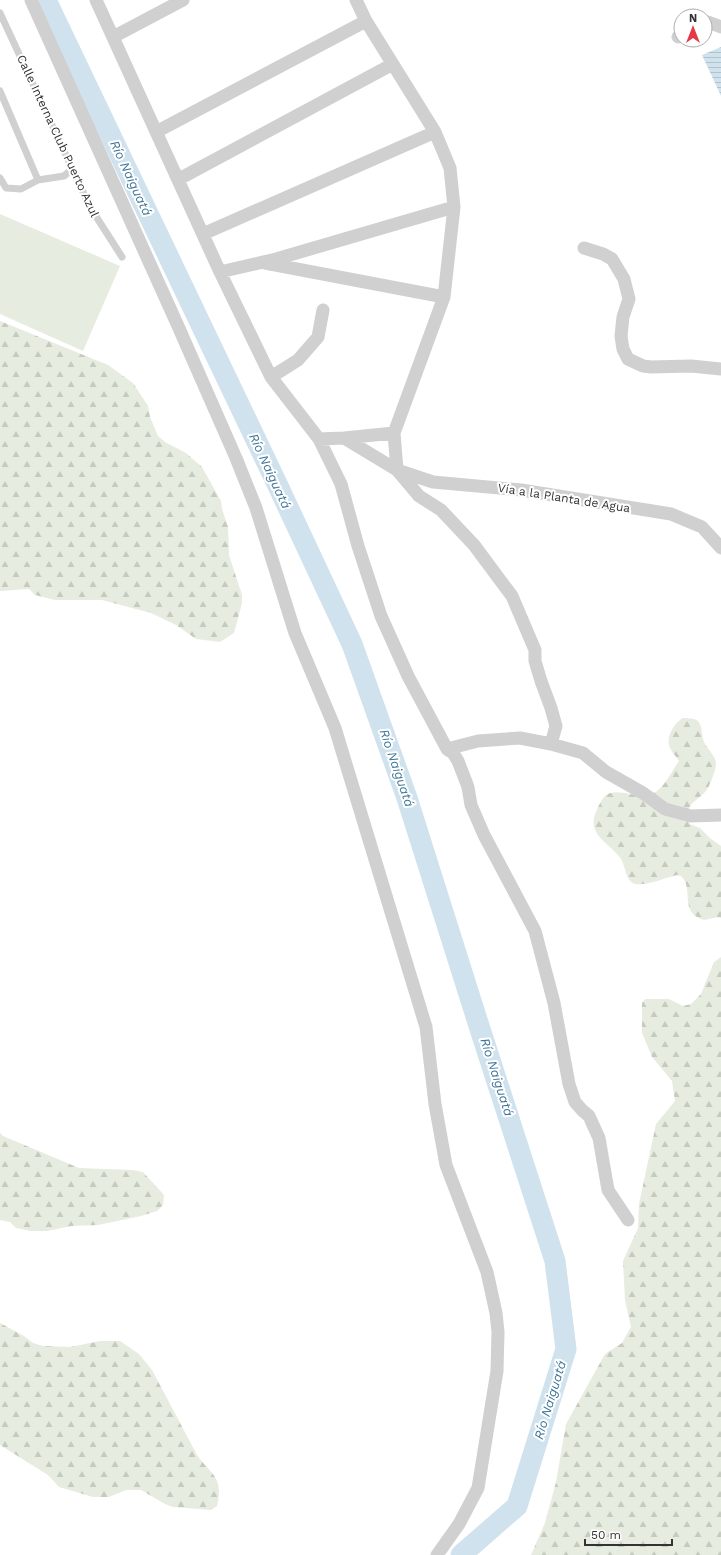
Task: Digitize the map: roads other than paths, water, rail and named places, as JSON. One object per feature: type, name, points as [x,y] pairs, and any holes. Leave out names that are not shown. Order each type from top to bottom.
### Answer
[{"type":"street","points":[[31,0],[178,326],[236,458],[256,508],[295,633],[335,728],[426,1027],[435,1104],[446,1165],[487,1272],[496,1313],[498,1339],[497,1371],[478,1488],[459,1524],[437,1555]]},
{"type":"street","points":[[96,0],[179,179],[220,272],[271,377],[319,439],[342,484],[358,546],[381,616],[408,676],[447,749],[453,753],[458,761],[468,787],[471,805],[484,835],[535,931],[554,1003],[569,1084],[575,1102],[589,1116],[599,1138],[608,1190],[628,1220]]},
{"type":"street","points":[[113,37],[183,0]]},
{"type":"street","points":[[356,0],[366,21],[435,132],[450,168],[454,206],[444,297],[394,433],[397,470]]},
{"type":"street","points":[[156,132],[366,21]]},
{"type":"street","points":[[179,179],[393,64]]},
{"type":"street","points":[[203,234],[435,132]]},
{"type":"street","points":[[220,272],[262,262],[454,206]]},
{"type":"street","points":[[584,248],[604,254],[612,259],[624,279],[629,299],[623,317],[622,342],[623,349],[628,359],[651,368],[691,366],[721,369]]},
{"type":"street","points":[[262,262],[444,297]]},
{"type":"street","points":[[271,377],[298,360],[318,336],[324,310]]},
{"type":"street","points":[[319,439],[394,433]]},
{"type":"street","points":[[344,438],[397,470],[419,496],[441,510],[474,546],[512,596],[535,650],[535,661],[556,726],[551,744]]},
{"type":"street","name":"Vía a la Planta de Agua","points":[[397,470],[433,482],[521,490],[671,514],[702,527],[721,548]]},
{"type":"street","points":[[447,749],[478,741],[520,738],[551,744],[583,753],[606,772],[643,793],[665,809],[691,816],[721,815]]},
{"type":"lane","name":"Calle Interna Club Puerto Azul","points":[[0,13],[90,207],[122,257]]},
{"type":"lane","points":[[0,91],[38,180]]},
{"type":"lane","points":[[0,178],[6,188],[21,188],[38,180],[64,176],[72,169]]},
{"type":"water","points":[[721,47],[721,96],[702,55]]},
{"type":"waterway","name":"Río Naiguatá","points":[[46,0],[352,644],[407,798],[555,1261],[566,1349],[517,1506],[461,1555]]}]
